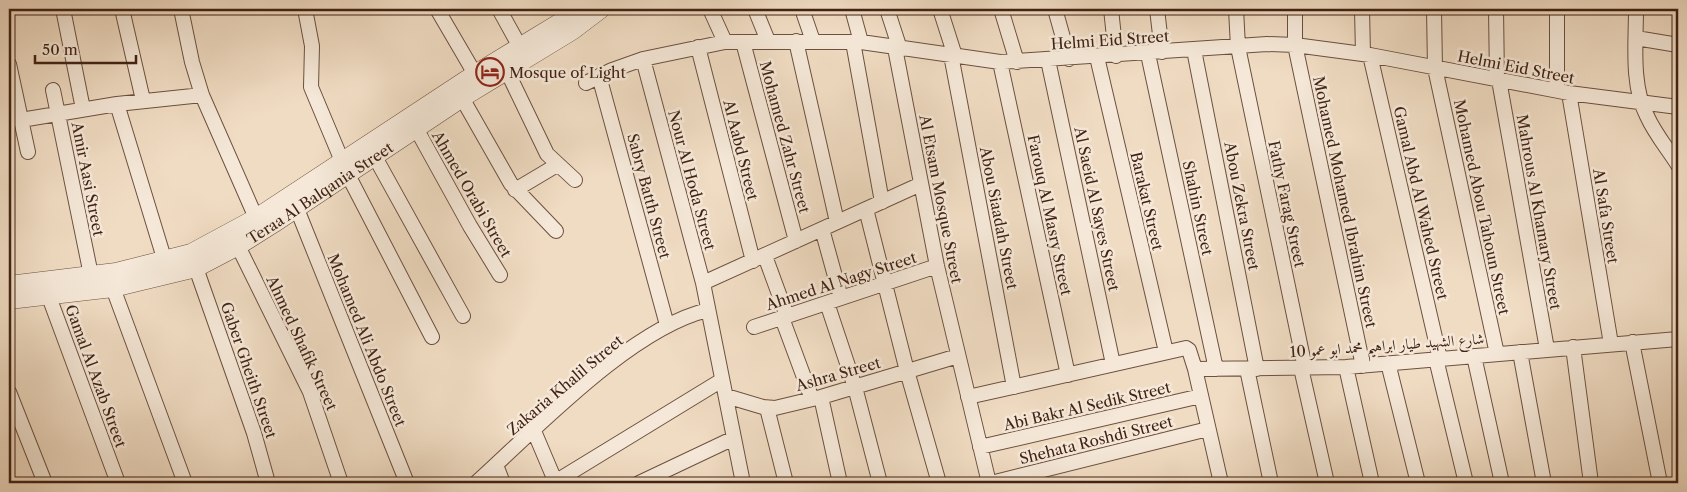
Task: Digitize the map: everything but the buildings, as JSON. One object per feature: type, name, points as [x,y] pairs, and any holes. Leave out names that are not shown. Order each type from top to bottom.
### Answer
[{"type":"street","points":[[63,9],[83,109]]},
{"type":"street","points":[[122,9],[143,100]]},
{"type":"street","points":[[181,9],[192,62],[202,95],[256,218]]},
{"type":"street","points":[[305,9],[312,46],[311,87],[345,168],[432,337]]},
{"type":"street","points":[[437,9],[475,74]]},
{"type":"street","points":[[499,9],[520,47]]},
{"type":"street","name":"Teraa Al Balqania Street","points":[[9,300],[91,275],[167,268],[196,268],[238,246],[297,208],[345,168],[475,74],[582,9]]},
{"type":"street","name":"Teraa Al Balqania Street","points":[[9,285],[46,288],[113,288],[167,268],[345,168],[376,157],[462,98],[507,71],[565,20],[601,9]]},
{"type":"street","points":[[710,9],[725,42]]},
{"type":"street","points":[[755,9],[768,41]]},
{"type":"street","points":[[802,9],[813,40]]},
{"type":"street","points":[[852,9],[882,202]]},
{"type":"street","name":"Al Etsam Mosque Street","points":[[887,9],[898,48],[937,266],[990,483]]},
{"type":"street","name":"Abou Siaadah Street","points":[[940,9],[953,56],[1014,387]]},
{"type":"street","points":[[1001,9],[1017,62]]},
{"type":"street","points":[[1055,9],[1069,59]]},
{"type":"street","points":[[1110,9],[1116,56]]},
{"type":"street","name":"Shahin Street","points":[[1157,9],[1155,53],[1216,369]]},
{"type":"street","name":"Fathy Farag Street","points":[[1236,9],[1238,47],[1327,483]]},
{"type":"street","name":"Mohamed Mohamed Ibrahim Street","points":[[1295,9],[1295,45],[1364,366]]},
{"type":"street","name":"Gamal Abd Al Wahed Street","points":[[1362,9],[1367,55],[1466,483]]},
{"type":"street","name":"Mohamed Abou Tahoun Street","points":[[1434,9],[1435,68],[1497,354]]},
{"type":"street","name":"Mahrous Al Khamary Street","points":[[1496,9],[1498,80],[1547,349]]},
{"type":"street","name":"Al Safa Street","points":[[1557,9],[1563,92],[1611,344]]},
{"type":"street","points":[[1636,9],[1640,101],[1647,117],[1676,159]]},
{"type":"street","points":[[1636,38],[1678,45]]},
{"type":"street","name":"Helmi Eid Street","points":[[586,83],[643,59],[698,46],[725,42],[813,40],[857,42],[1000,62],[1295,45],[1367,55],[1563,92],[1678,107]]},
{"type":"street","points":[[796,41],[838,222]]},
{"type":"street","name":"Mohamed Zahr Street","points":[[743,42],[796,241]]},
{"type":"street","name":"Al Aabd Street","points":[[698,46],[759,258],[785,317],[816,398],[840,483]]},
{"type":"street","name":"Abou Zekra Street","points":[[1194,50],[1271,483]]},
{"type":"street","name":"Barakat Street","points":[[1097,57],[1166,352]]},
{"type":"street","name":"Nour Al Hoda Street","points":[[643,59],[703,283],[743,483]]},
{"type":"street","name":"Al Saeid Al Sayes Street","points":[[1048,60],[1113,364]]},
{"type":"street","name":"Farouq Al Masry Street","points":[[1000,62],[1068,375]]},
{"type":"street","points":[[9,64],[28,152]]},
{"type":"street","points":[[507,71],[541,144],[557,166],[575,180]]},
{"type":"street","name":"Sabry Batth Street","points":[[599,76],[667,325]]},
{"type":"street","name":"Amir Aasi Street","points":[[53,90],[91,275]]},
{"type":"street","points":[[21,120],[143,100],[202,95]]},
{"type":"street","points":[[462,98],[515,190],[556,231]]},
{"type":"street","points":[[117,104],[167,268]]},
{"type":"street","name":"Ahmed Orabi Street","points":[[417,130],[470,226],[500,275]]},
{"type":"street","points":[[376,157],[463,316]]},
{"type":"street","points":[[515,190],[557,166]]},
{"type":"street","points":[[703,283],[921,184]]},
{"type":"street","name":"Mohamed Ali Abdo Street","points":[[297,208],[407,483]]},
{"type":"street","points":[[866,209],[907,371],[939,483]]},
{"type":"street","points":[[822,229],[842,298]]},
{"type":"street","name":"Ahmed Shafik Street","points":[[238,246],[310,392],[341,483]]},
{"type":"street","name":"Ahmed Al Nagy Street","points":[[754,327],[937,266]]},
{"type":"street","name":"Gaber Gheith Street","points":[[196,268],[254,433],[268,483]]},
{"type":"street","name":"Gamal Al Azab Street","points":[[46,288],[118,483]]},
{"type":"street","points":[[113,288],[185,483]]},
{"type":"street","points":[[827,303],[855,387],[880,483]]},
{"type":"street","name":"Zakaria Khalil Street","points":[[476,483],[624,354],[667,325],[692,314],[708,310]]},
{"type":"street","name":"شارع الشهيد طيار ابراهيم محمد ابو عمو 10","points":[[1195,369],[1364,366],[1678,339]]},
{"type":"street","points":[[1632,342],[1660,483]]},
{"type":"street","points":[[1572,347],[1591,483]]},
{"type":"street","points":[[968,397],[1166,352],[1188,349],[1195,369],[1218,482]]},
{"type":"street","points":[[1520,352],[1544,483]]},
{"type":"street","name":"Ashra Street","points":[[726,396],[766,408],[816,398],[958,356]]},
{"type":"street","points":[[1474,356],[1502,483]]},
{"type":"street","points":[[1388,363],[1418,483]]},
{"type":"street","points":[[1346,367],[1372,483]]},
{"type":"street","points":[[534,431],[556,482],[722,380]]},
{"type":"street","points":[[9,392],[44,483]]},
{"type":"street","name":"Abi Bakr Al Sedik Street","points":[[980,447],[1201,396]]},
{"type":"street","points":[[766,408],[786,483]]},
{"type":"street","name":"Shehata Roshdi Street","points":[[990,483],[1208,429]]},
{"type":"street","points":[[639,483],[734,438]]},
{"type":"street","points":[[496,466],[503,483]]},
{"type":"place","name":"Mosque of Light","points":[[490,72]]}]
